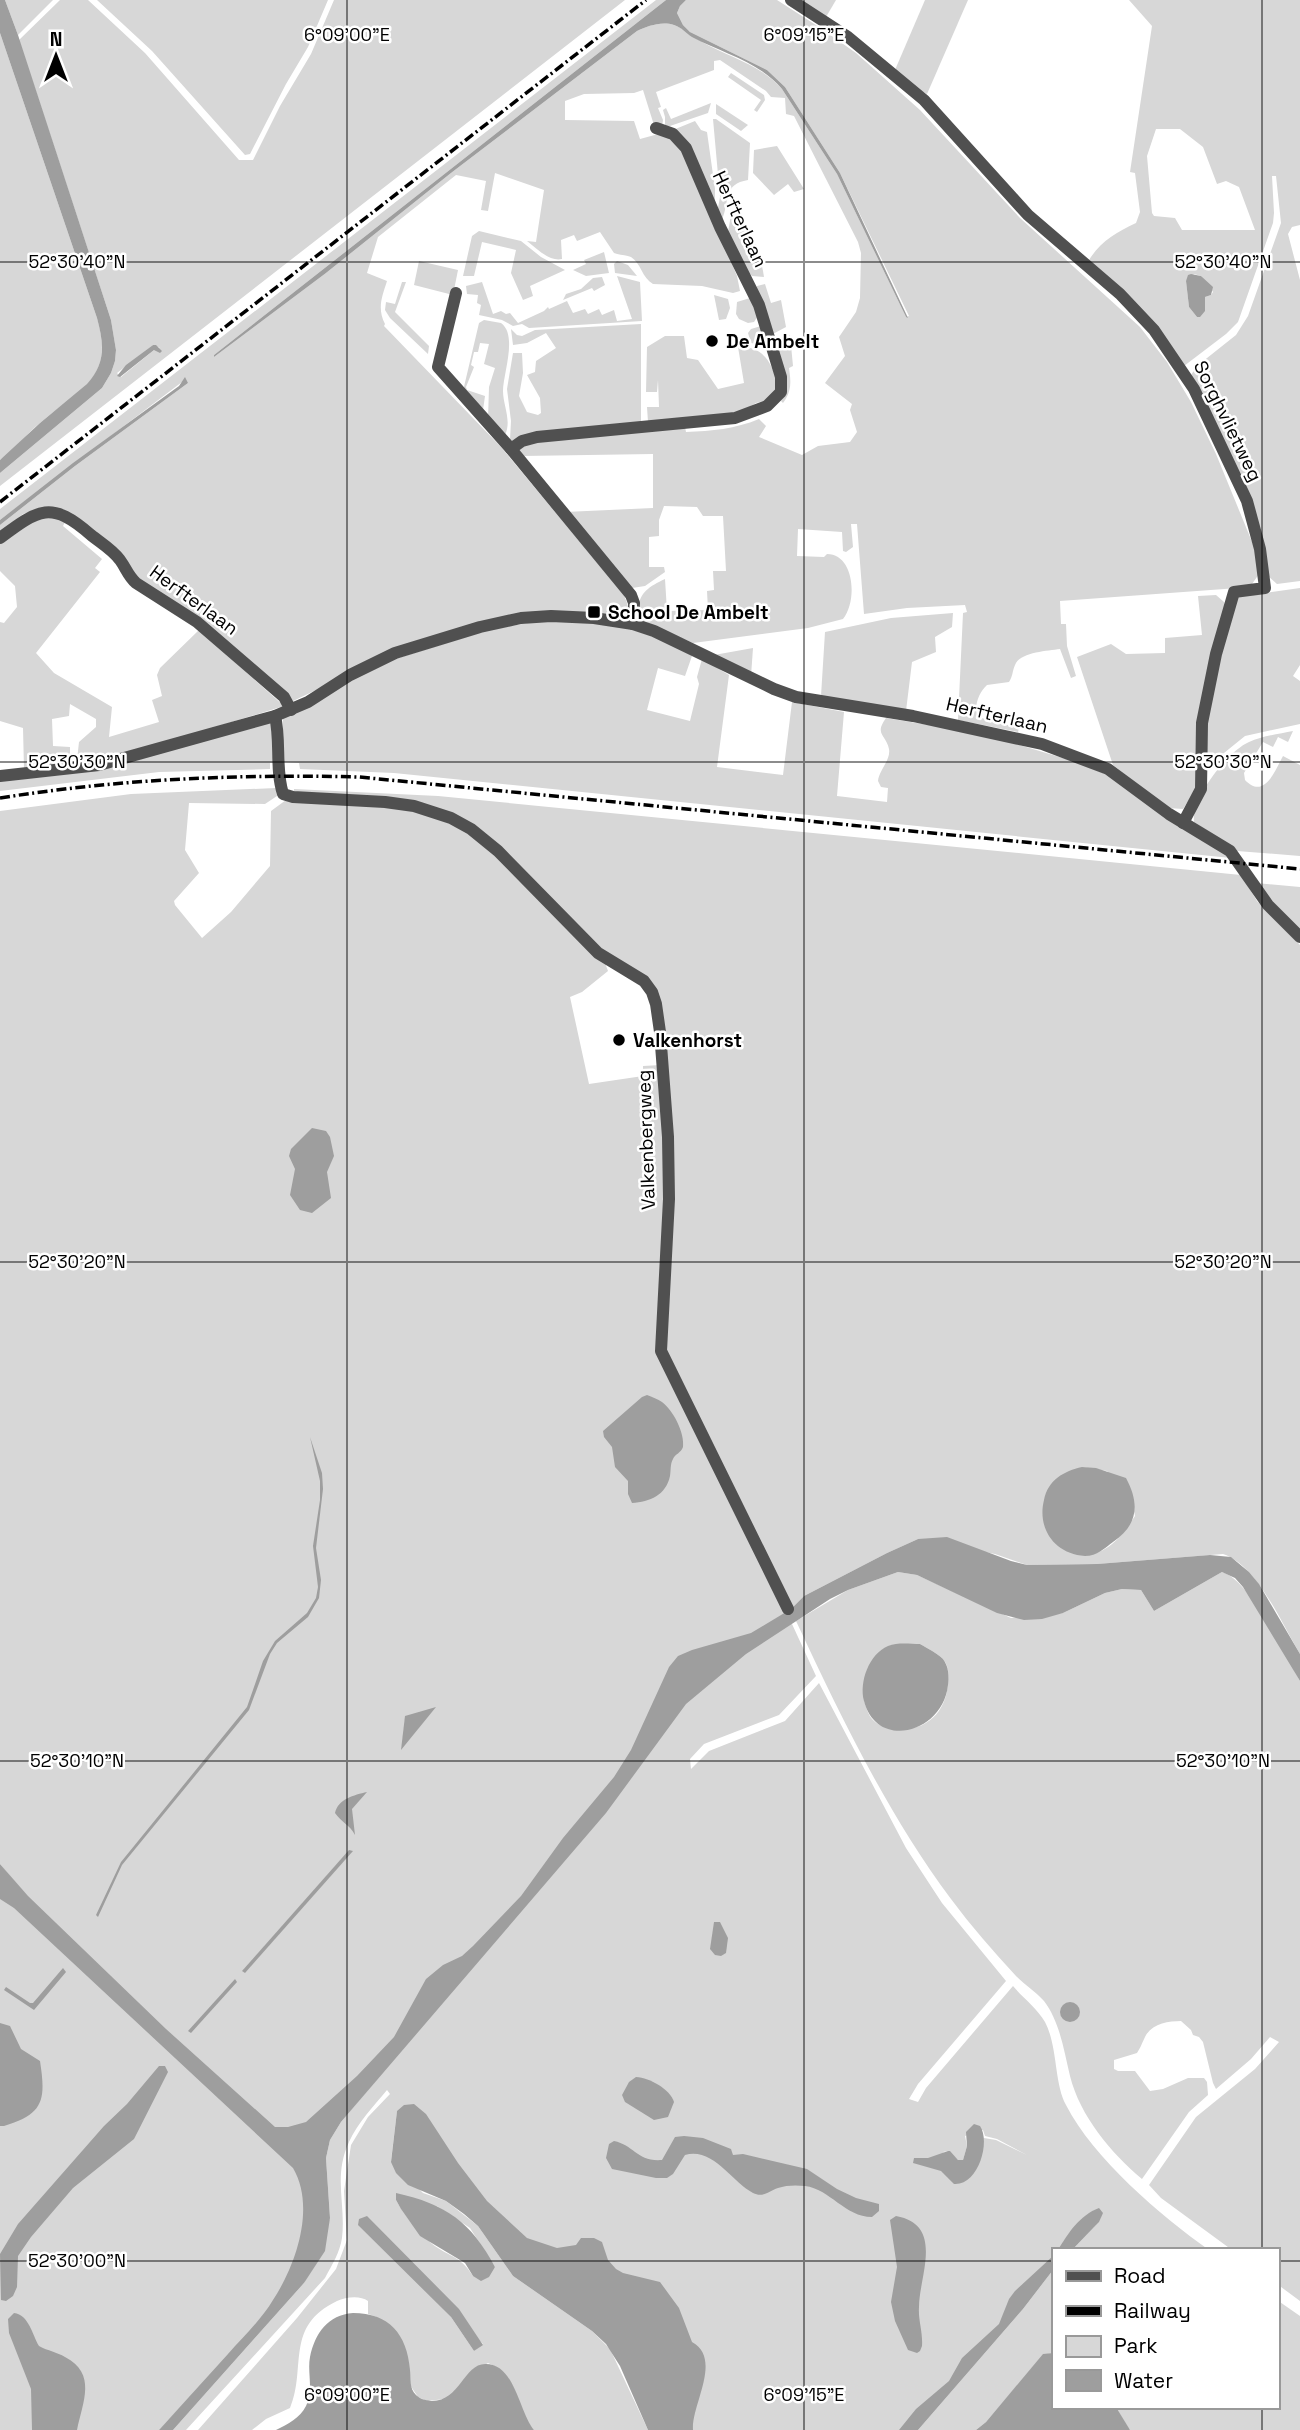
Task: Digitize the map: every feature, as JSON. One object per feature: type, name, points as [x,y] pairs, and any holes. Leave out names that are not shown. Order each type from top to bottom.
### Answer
[{"type":"street","name":"Sorghvlietweg","points":[[792,0],[848,37],[924,100],[1028,215],[1120,294],[1154,330],[1194,389],[1247,501],[1256,528],[1265,588],[1234,592],[1216,654],[1202,723],[1201,789],[1183,822]]},
{"type":"street","name":"Herfterlaan","points":[[511,449],[522,441],[537,437],[735,418],[767,406],[781,392],[782,377],[759,305],[720,227],[686,148],[673,134],[656,128]]},
{"type":"street","points":[[456,293],[438,367],[511,449],[631,595],[634,603],[633,624]]},
{"type":"street","name":"Herfterlaan","points":[[0,538],[38,513],[51,512],[70,518],[118,558],[136,583],[197,622],[284,697],[291,710]]},
{"type":"street","name":"Herfterlaan","points":[[0,776],[99,765],[275,716],[291,710],[350,675],[395,653],[480,627],[521,618],[594,618],[633,624],[680,642],[736,671],[796,697],[913,716],[1042,744],[1083,758],[1121,777],[1183,822],[1230,851],[1268,905],[1300,937]]},
{"type":"street","name":"Valkenbergweg","points":[[275,716],[279,734],[279,775],[283,794],[293,797],[404,804],[451,818],[471,829],[498,851],[598,953],[643,981],[652,992],[660,1032],[668,1137],[669,1199],[661,1351],[788,1609]]},
{"type":"green space","points":[[5,0],[53,0],[18,35]]},
{"type":"green space","points":[[60,0],[88,0],[145,53],[239,160],[253,160],[280,106],[311,54],[334,0],[625,0],[0,486],[0,473],[102,388],[111,373],[116,350],[111,320],[19,40]],"holes":[[[153,345],[160,348],[121,377],[117,373]]]},
{"type":"green space","points":[[97,0],[328,0],[308,47],[250,154],[245,155],[152,51]]},
{"type":"green space","points":[[656,0],[666,0],[214,357],[637,31],[659,24],[681,28],[702,42],[755,68],[782,89],[837,174],[906,317],[909,316],[840,173],[785,87],[767,70],[690,32],[677,13],[686,0],[777,0],[856,53],[920,110],[1020,218],[1140,327],[1167,362],[1191,402],[1216,454],[1257,554],[1259,574],[1252,584],[1238,588],[1060,601],[1061,624],[1066,624],[1067,646],[1076,676],[1071,678],[1060,649],[1035,653],[1018,661],[1009,682],[987,685],[978,700],[978,717],[1019,728],[1018,732],[958,720],[963,613],[967,612],[965,605],[907,608],[864,614],[857,524],[851,524],[853,547],[846,552],[843,551],[842,532],[798,529],[797,556],[836,556],[848,570],[851,579],[851,601],[843,619],[808,628],[693,643],[642,621],[640,600],[647,590],[665,579],[667,611],[708,610],[707,591],[714,590],[713,571],[726,571],[723,516],[703,516],[697,507],[664,506],[659,520],[659,536],[649,537],[649,567],[664,567],[665,572],[645,586],[632,588],[565,512],[653,508],[653,454],[522,456],[519,452],[522,444],[685,427],[686,432],[714,430],[759,419],[766,426],[759,437],[802,455],[818,446],[850,442],[857,432],[850,410],[852,404],[825,383],[845,356],[839,337],[856,312],[860,298],[861,253],[858,242],[794,116],[786,114],[785,98],[771,97],[720,60],[714,61],[714,70],[656,92],[661,107],[658,108],[663,120],[662,127],[653,122],[643,90],[634,93],[584,94],[565,101],[565,120],[634,121],[640,139],[662,133],[685,152],[737,276],[740,291],[733,293],[702,286],[653,284],[629,256],[614,253],[600,232],[577,241],[574,235],[561,240],[562,259],[548,257],[527,241],[536,242],[544,190],[495,173],[488,211],[481,210],[486,181],[456,175],[378,237],[367,273],[387,281],[381,302],[384,326],[501,447],[624,595],[627,614],[619,617],[522,612],[333,682],[293,701],[132,574],[86,524],[40,509],[23,514],[0,532],[0,525],[188,383],[182,382],[0,520],[0,509]]},
{"type":"green space","points":[[799,0],[836,0],[826,17]]},
{"type":"green space","points":[[925,0],[968,0],[927,94],[895,70]]},
{"type":"green space","points":[[1129,0],[1300,0],[1300,225],[1292,227],[1288,234],[1300,280],[1300,581],[1277,584],[1268,576],[1266,556],[1191,375],[1197,366],[1236,335],[1248,316],[1281,223],[1276,176],[1272,176],[1273,223],[1238,322],[1184,366],[1088,262],[1108,239],[1136,223],[1140,212],[1135,173],[1130,172],[1152,26]],"holes":[[[1156,129],[1180,129],[1203,147],[1217,184],[1226,181],[1239,187],[1255,230],[1182,230],[1175,218],[1154,216],[1147,156]],[[1194,274],[1201,276],[1213,292],[1205,297],[1197,317],[1189,307],[1186,281]]]},
{"type":"green space","points":[[0,33],[97,318],[101,355],[98,369],[91,380],[0,460]]},
{"type":"green space","points":[[731,73],[764,95],[765,100],[757,112],[754,110],[761,100],[728,77]]},
{"type":"green space","points":[[711,103],[708,113],[665,126],[663,110],[666,108],[671,119]]},
{"type":"green space","points":[[716,104],[748,125],[741,131],[716,114]]},
{"type":"green space","points":[[713,119],[750,143],[748,180],[731,189],[722,220],[717,213],[720,197]]},
{"type":"green space","points":[[695,121],[701,130],[707,132],[715,201],[673,130]]},
{"type":"green space","points":[[777,146],[804,189],[794,192],[788,184],[774,195],[753,173],[754,150]]},
{"type":"green space","points":[[737,214],[755,244],[764,277],[752,276],[745,269],[728,232],[731,215]]},
{"type":"green space","points":[[479,231],[521,241],[541,257],[565,270],[530,286],[533,296],[523,300],[511,273],[516,250],[482,242],[474,276],[463,276],[472,236]]},
{"type":"green space","points":[[604,252],[609,273],[586,276],[573,270],[586,264],[584,260]]},
{"type":"green space","points":[[419,261],[458,270],[453,295],[414,285]]},
{"type":"green space","points":[[617,261],[628,265],[637,276],[615,273],[614,264]]},
{"type":"green space","points":[[617,276],[640,282],[642,321],[529,328],[522,324],[513,326],[502,320],[479,315],[481,305],[477,303],[478,295],[467,294],[466,286],[482,282],[493,314],[501,311],[510,313],[518,323],[548,307],[549,309],[567,301],[573,313],[585,309],[588,314],[599,309],[602,315],[614,310],[617,321],[632,319]]},
{"type":"green space","points":[[602,277],[605,285],[563,300],[566,294],[581,289],[593,278]]},
{"type":"green space","points":[[402,282],[406,282],[395,312],[429,346],[428,354],[385,310],[386,302],[395,304]]},
{"type":"green space","points":[[765,284],[771,303],[781,300],[786,327],[771,335],[755,290],[757,286]]},
{"type":"green space","points":[[714,295],[728,299],[730,308],[726,319],[719,320]]},
{"type":"green space","points":[[750,298],[758,316],[754,322],[748,323],[739,319],[736,314],[737,302]]},
{"type":"green space","points":[[484,320],[501,323],[508,336],[503,391],[507,419],[505,435],[488,419],[489,387],[495,368],[484,364],[489,344],[480,343],[478,352],[474,352],[471,365],[474,367],[466,387],[467,390],[485,396],[483,410],[463,391],[479,323]]},
{"type":"green space","points":[[641,324],[641,422],[513,442],[510,440],[511,421],[507,389],[513,353],[522,353],[523,373],[519,396],[527,412],[538,415],[541,413],[540,398],[527,375],[535,372],[536,361],[556,348],[546,333],[527,343],[513,345],[511,329],[522,336],[535,330]]},
{"type":"green space","points":[[761,326],[765,342],[761,345],[751,343],[748,333]]},
{"type":"green space","points":[[790,335],[793,366],[789,368],[790,386],[783,403],[773,341]]},
{"type":"green space","points":[[665,336],[684,336],[687,358],[698,360],[718,389],[744,383],[738,347],[761,353],[774,371],[779,387],[772,399],[756,403],[739,413],[648,422],[647,407],[659,407],[658,380],[657,392],[646,392],[647,347]]},
{"type":"green space","points":[[46,515],[65,522],[63,526],[102,559],[95,568],[100,572],[36,653],[54,673],[112,707],[109,737],[159,722],[152,700],[162,696],[157,675],[160,668],[199,630],[284,706],[137,751],[77,760],[79,742],[96,727],[96,719],[70,704],[69,716],[52,719],[53,746],[70,747],[70,766],[24,769],[23,728],[0,721],[0,622],[4,623],[17,607],[15,586],[0,571],[0,543],[33,518]]},
{"type":"green space","points":[[1300,588],[1300,665],[1293,676],[1300,681],[1300,724],[1245,736],[1209,762],[1206,731],[1209,708],[1236,597]]},
{"type":"green space","points":[[1216,595],[1226,607],[1199,784],[1183,809],[1168,808],[1113,765],[1077,657],[1111,644],[1126,654],[1165,653],[1165,638],[1202,635],[1198,596]]},
{"type":"green space","points":[[953,613],[952,627],[935,637],[936,652],[912,662],[906,711],[821,696],[825,632],[891,618]]},
{"type":"green space","points":[[545,620],[600,624],[640,631],[692,656],[685,676],[658,668],[647,710],[690,721],[702,659],[729,675],[717,767],[783,775],[792,702],[844,712],[837,796],[887,802],[888,788],[881,787],[878,781],[889,753],[888,744],[881,731],[886,718],[941,727],[1009,742],[1073,761],[1108,775],[1231,858],[394,773],[300,769],[299,763],[282,762],[283,719],[379,664],[488,630]]},
{"type":"green space","points":[[753,648],[751,676],[714,655]]},
{"type":"green space","points":[[266,722],[272,723],[276,763],[270,763],[270,769],[159,772],[0,791],[0,780],[61,775]]},
{"type":"green space","points":[[1293,731],[1288,742],[1278,737],[1273,747],[1263,742],[1244,773],[1245,780],[1258,787],[1268,781],[1283,756],[1300,765],[1300,856],[1237,851],[1194,822],[1198,801],[1212,776],[1231,755],[1254,740]]},
{"type":"green space","points":[[276,788],[277,796],[265,804],[189,803],[185,850],[199,873],[174,901],[202,938],[231,912],[270,866],[271,811],[286,800],[333,801],[433,813],[482,841],[605,963],[608,971],[582,992],[570,997],[589,1084],[643,1076],[643,1066],[661,1065],[666,1202],[663,1363],[816,1676],[779,1715],[704,1744],[690,1759],[691,1769],[709,1751],[785,1721],[819,1683],[906,1848],[942,1903],[1006,1981],[918,2084],[909,2099],[918,2102],[926,2088],[1013,1986],[1045,2022],[1052,2042],[1062,2096],[1078,2125],[1130,2185],[1206,2248],[1074,2248],[1099,2222],[1067,2248],[1052,2248],[1052,2264],[909,2430],[665,2430],[584,2294],[424,2149],[397,2111],[391,2161],[423,2193],[446,2201],[478,2226],[513,2276],[592,2331],[610,2349],[648,2430],[534,2430],[506,2376],[488,2363],[470,2373],[452,2395],[445,2399],[427,2401],[418,2397],[410,2385],[410,2371],[377,2317],[368,2314],[368,2301],[353,2297],[337,2301],[320,2311],[303,2335],[295,2393],[290,2408],[266,2419],[252,2430],[198,2430],[297,2318],[336,2269],[347,2240],[344,2191],[351,2145],[368,2117],[390,2094],[387,2090],[366,2114],[344,2154],[341,2178],[342,2238],[338,2253],[325,2278],[186,2430],[173,2430],[304,2283],[330,2218],[326,2158],[330,2140],[341,2122],[377,2079],[314,2147],[308,2255],[260,2322],[159,2430],[0,2430],[0,1891],[10,1876],[0,1864],[0,811],[131,794]],"holes":[[[983,2130],[985,2136],[997,2139],[1027,2155],[996,2140],[978,2137],[966,2168],[943,2152],[948,2151],[958,2160],[963,2160],[967,2146],[965,2136]],[[396,2200],[437,2206],[470,2228],[495,2267],[473,2276],[458,2260],[426,2238],[411,2223]],[[358,2222],[483,2344],[474,2351],[451,2317]]]},
{"type":"green space","points":[[294,789],[438,796],[1241,875],[1257,901],[1300,945],[1300,1654],[1258,1583],[1235,1560],[1223,1554],[1097,1564],[1027,1565],[995,1554],[918,1539],[804,1596],[791,1609],[665,1354],[668,1260],[657,999],[457,818],[294,794]],"holes":[[[1082,1467],[1107,1471],[1133,1506],[1135,1516],[1108,1547],[1085,1556]]]},
{"type":"green space","points":[[1256,883],[1300,887],[1300,931]]},
{"type":"green space","points":[[898,1572],[917,1575],[1011,1618],[1063,1613],[1105,1593],[1122,1589],[1141,1590],[1154,1611],[1222,1572],[1243,1588],[1255,1603],[1300,1681],[1300,2301],[1279,2285],[1279,2248],[1229,2248],[1161,2198],[1149,2185],[1196,2117],[1255,2069],[1279,2042],[1270,2037],[1251,2059],[1216,2089],[1203,2042],[1181,2021],[1156,2026],[1145,2037],[1137,2053],[1114,2060],[1114,2069],[1135,2071],[1150,2091],[1163,2089],[1188,2078],[1204,2078],[1207,2082],[1208,2095],[1189,2112],[1142,2179],[1119,2158],[1098,2133],[1081,2105],[1070,2076],[1058,2027],[1044,2001],[1016,1976],[982,1938],[906,1833],[866,1764],[796,1621],[848,1590]],"holes":[[[920,1644],[941,1657],[947,1666],[947,1690],[941,1707],[930,1721],[913,1728],[894,1729],[886,1728],[873,1720],[864,1700],[891,1645]]]},
{"type":"green space","points":[[1052,2271],[1052,2353],[1043,2355],[986,2422],[976,2430],[918,2430],[1023,2309]]},
{"type":"green space","points":[[1279,2301],[1300,2316],[1300,2430],[1128,2428],[1117,2409],[1279,2409]]},
{"type":"water","points":[[0,0],[5,0],[18,35],[111,320],[116,350],[111,373],[102,388],[0,473],[0,460],[87,384],[98,368],[102,345],[97,318],[0,33]]},
{"type":"water","points":[[666,0],[686,0],[677,13],[690,32],[767,70],[785,87],[840,173],[908,318],[837,174],[782,89],[752,65],[692,37],[677,26],[664,24],[637,31],[214,357],[214,355]]},
{"type":"water","points":[[1191,274],[1201,276],[1213,287],[1211,295],[1205,297],[1205,311],[1200,317],[1189,307],[1186,281]]},
{"type":"water","points":[[153,345],[162,351],[160,353],[154,350],[120,377],[117,376],[126,365]]},
{"type":"water","points":[[185,377],[188,383],[0,525],[0,520],[179,386]]},
{"type":"water","points":[[312,1128],[326,1131],[334,1156],[327,1172],[331,1198],[312,1213],[300,1210],[290,1195],[295,1169],[289,1156],[291,1149]]},
{"type":"water","points":[[647,1395],[670,1410],[680,1429],[683,1447],[672,1461],[668,1483],[661,1493],[651,1499],[632,1503],[628,1494],[628,1481],[615,1467],[612,1447],[603,1431]]},
{"type":"water","points":[[310,1437],[322,1473],[323,1489],[316,1548],[321,1580],[319,1598],[308,1617],[277,1643],[270,1654],[249,1710],[122,1865],[98,1917],[96,1915],[121,1862],[247,1707],[263,1661],[275,1641],[307,1613],[316,1598],[318,1587],[313,1546],[320,1481]]},
{"type":"water","points":[[1082,1467],[1096,1468],[1126,1478],[1135,1505],[1128,1528],[1100,1551],[1085,1556],[1065,1550],[1050,1538],[1042,1510],[1046,1493],[1053,1482],[1063,1474]]},
{"type":"water","points":[[947,1537],[1027,1565],[1097,1564],[1210,1555],[1231,1557],[1259,1584],[1300,1654],[1300,1681],[1243,1587],[1235,1578],[1222,1572],[1154,1611],[1141,1590],[1122,1589],[1105,1593],[1063,1613],[1042,1619],[1024,1620],[997,1613],[917,1575],[898,1572],[830,1599],[746,1654],[686,1704],[606,1813],[341,2122],[330,2140],[326,2158],[330,2218],[325,2251],[304,2283],[173,2430],[159,2430],[257,2321],[281,2286],[296,2253],[300,2236],[303,2200],[300,2183],[293,2168],[14,1908],[0,1899],[0,1864],[28,1896],[166,2029],[275,2127],[306,2122],[357,2076],[394,2037],[426,1979],[443,1965],[462,1956],[521,1896],[563,1838],[614,1777],[631,1750],[669,1667],[678,1656],[751,1633],[791,1609],[804,1596],[918,1539]]},
{"type":"water","points":[[900,1644],[920,1644],[941,1657],[946,1665],[948,1682],[943,1702],[935,1715],[923,1724],[909,1730],[895,1731],[882,1726],[871,1717],[864,1701],[864,1677],[881,1650]]},
{"type":"water","points":[[436,1707],[401,1750],[405,1716]]},
{"type":"water","points":[[367,1792],[352,1809],[355,1835],[335,1813],[343,1801]]},
{"type":"water","points":[[349,1850],[353,1851],[245,1973],[242,1971]]},
{"type":"water","points":[[714,1922],[720,1922],[728,1938],[726,1953],[721,1956],[715,1955],[710,1949]]},
{"type":"water","points":[[63,1968],[66,1972],[34,2010],[4,1990],[6,1987],[33,2003]]},
{"type":"water","points":[[235,1979],[237,1982],[191,2033],[188,2031]]},
{"type":"water","points":[[1066,2002],[1074,2002],[1080,2012],[1074,2022],[1066,2022],[1060,2016],[1060,2008]]},
{"type":"water","points":[[0,2023],[10,2026],[21,2049],[40,2061],[43,2086],[42,2096],[35,2110],[4,2126],[0,2126]]},
{"type":"water","points":[[159,2066],[165,2066],[168,2072],[134,2139],[73,2188],[31,2237],[18,2256],[17,2287],[13,2296],[6,2301],[1,2300],[0,2254],[18,2224]]},
{"type":"water","points":[[636,2077],[653,2082],[672,2097],[674,2102],[668,2117],[654,2120],[625,2102],[622,2095],[629,2082]]},
{"type":"water","points":[[414,2104],[426,2114],[487,2201],[527,2238],[557,2248],[576,2245],[581,2238],[594,2238],[602,2242],[608,2260],[616,2269],[660,2282],[679,2308],[692,2342],[701,2350],[705,2359],[693,2430],[648,2430],[620,2366],[606,2344],[592,2331],[513,2276],[478,2226],[464,2214],[446,2201],[408,2185],[396,2173],[391,2162],[397,2111],[404,2105]]},
{"type":"water","points":[[974,2124],[980,2126],[984,2142],[980,2162],[970,2178],[954,2184],[941,2171],[913,2163],[914,2158],[928,2158],[948,2151],[958,2160],[963,2160],[967,2146],[966,2132]]},
{"type":"water","points":[[675,2137],[703,2138],[731,2149],[733,2155],[743,2154],[807,2169],[837,2189],[879,2204],[879,2211],[872,2217],[862,2216],[822,2192],[805,2186],[784,2186],[763,2194],[753,2193],[722,2167],[704,2156],[695,2154],[685,2155],[673,2174],[667,2178],[612,2169],[606,2158],[609,2144],[614,2141],[641,2156],[662,2160]]},
{"type":"water","points":[[396,2193],[429,2203],[455,2217],[486,2251],[495,2267],[489,2277],[481,2281],[473,2276],[465,2263],[420,2236],[401,2209]]},
{"type":"water","points":[[1099,2208],[1103,2213],[1099,2222],[1074,2248],[1059,2248],[1070,2231]]},
{"type":"water","points":[[367,2216],[459,2309],[483,2345],[474,2351],[451,2317],[358,2225],[359,2219]]},
{"type":"water","points":[[896,2216],[911,2221],[920,2230],[925,2241],[925,2267],[919,2307],[922,2346],[917,2353],[908,2350],[895,2321],[891,2302],[897,2267],[890,2220]]},
{"type":"water","points":[[1052,2257],[1052,2271],[1023,2309],[918,2430],[899,2430],[916,2409],[949,2381],[962,2358],[999,2324],[1015,2291]]},
{"type":"water","points":[[14,2313],[27,2321],[39,2346],[65,2357],[81,2372],[85,2389],[77,2430],[32,2430],[31,2389],[9,2333],[8,2319]]},
{"type":"water","points":[[353,2313],[377,2317],[394,2328],[405,2346],[411,2386],[419,2397],[431,2401],[441,2400],[449,2396],[479,2365],[496,2366],[510,2380],[534,2430],[276,2430],[297,2417],[306,2406],[310,2394],[310,2357],[319,2333],[336,2317]]},
{"type":"water","points":[[1052,2353],[1052,2409],[1117,2409],[1130,2430],[976,2430],[986,2422],[1043,2354]]},
{"type":"railway","points":[[0,502],[646,0]]},
{"type":"railway","points":[[0,798],[89,786],[179,779],[359,777],[1300,869]]},
{"type":"place","name":"De Ambelt","points":[[712,341]]},
{"type":"place","name":"School De Ambelt","points":[[594,612]]},
{"type":"place","name":"Valkenhorst","points":[[619,1040]]}]
